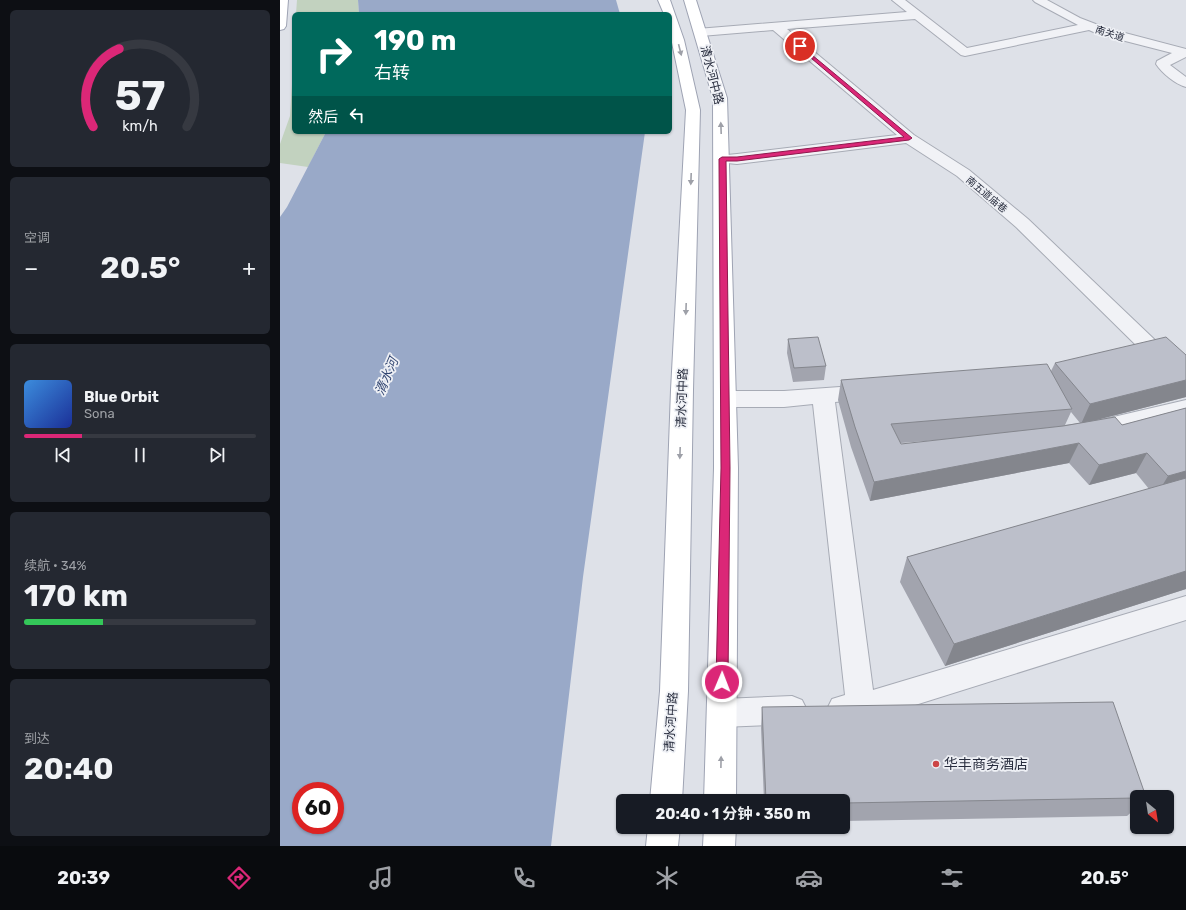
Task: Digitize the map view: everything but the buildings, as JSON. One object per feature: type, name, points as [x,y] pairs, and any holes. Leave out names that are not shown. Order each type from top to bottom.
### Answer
[{"type":"main road","points":[[280,26],[282,0]]},
{"type":"main road","name":"清水河中路","points":[[664,0],[669,12]]},
{"type":"main road","name":"清水河中路","points":[[690,0],[720,98],[725,399],[720,794]]},
{"type":"main road","name":"清水河中路","points":[[667,794],[674,691],[682,390],[693,110],[685,69],[672,18]]},
{"type":"main road","points":[[662,846],[663,834]]},
{"type":"main road","points":[[719,846],[720,834]]},
{"type":"street","points":[[898,0],[965,52],[1090,26]]},
{"type":"street","name":"南关道","points":[[1039,0],[1090,26],[1136,41],[1185,53]]},
{"type":"street","points":[[700,32],[918,16]]},
{"type":"street","name":"南五道庙巷","points":[[776,26],[909,138],[963,174],[999,203],[1022,223],[1148,346],[1186,377]]},
{"type":"street","points":[[1185,53],[1162,64],[1166,69],[1186,83]]},
{"type":"street","points":[[722,159],[737,159],[909,138]]},
{"type":"street","points":[[1126,351],[1148,346]]},
{"type":"street","points":[[725,399],[784,399],[886,391]]},
{"type":"street","points":[[823,396],[860,708]]},
{"type":"street","points":[[1070,436],[1186,408]]},
{"type":"street","points":[[722,713],[860,708],[1186,608]]},
{"type":"green space","points":[[297,0],[358,0],[359,12],[296,12]]},
{"type":"green space","points":[[292,84],[292,134],[325,134],[308,167],[280,163],[280,144],[290,116]]},
{"type":"water","points":[[358,0],[616,0],[619,12],[359,12]]},
{"type":"water","name":"清水河","points":[[325,134],[645,134],[583,577],[551,846],[280,846],[280,217],[287,207]]},
{"type":"place","name":"华丰商务酒店","points":[[936,764]]},
{"type":"route","points":[[722,682],[726,468],[724,196],[722,159],[737,159],[909,138],[800,46]]}]
